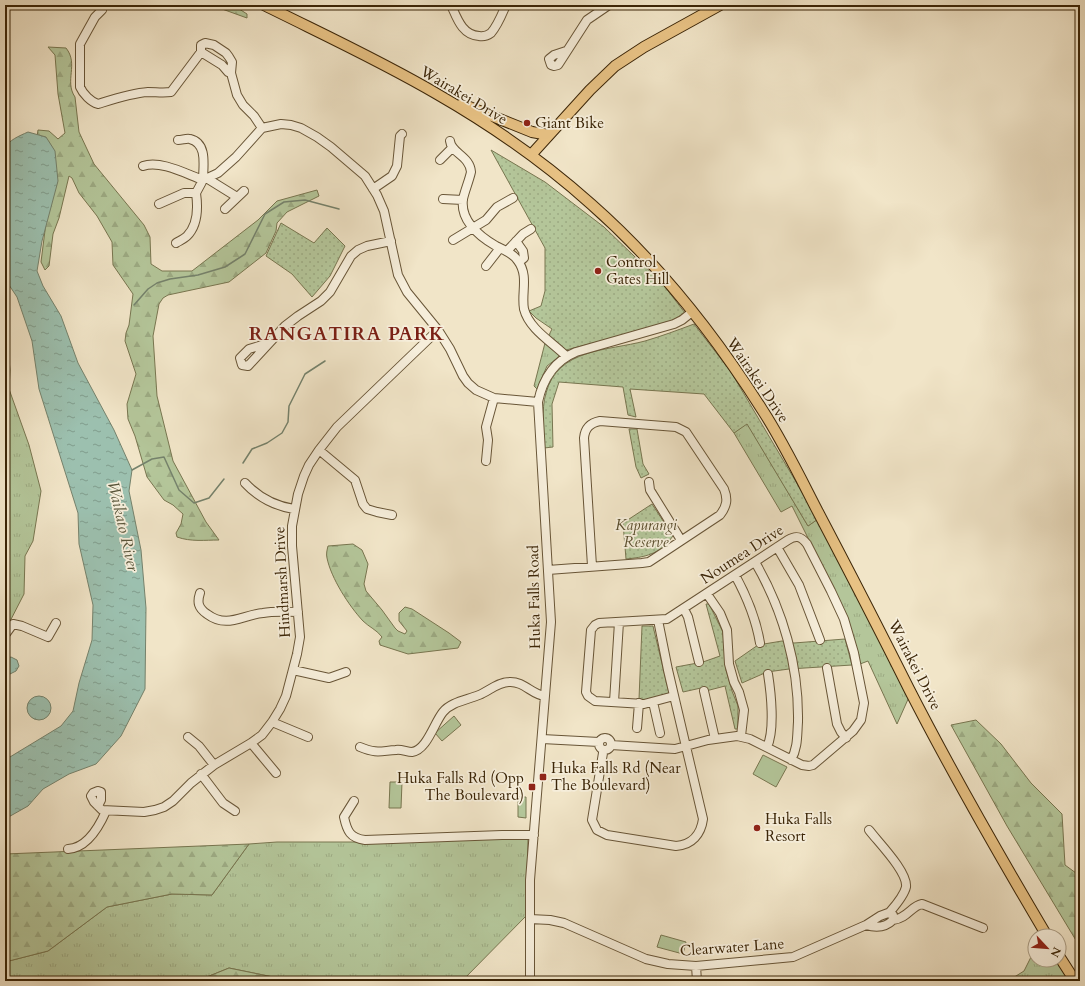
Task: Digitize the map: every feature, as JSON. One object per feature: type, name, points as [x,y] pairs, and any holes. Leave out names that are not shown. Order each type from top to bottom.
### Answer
[{"type":"main road","name":"Wairakei Drive","points":[[264,5],[363,54],[438,94],[492,128],[531,155],[591,204],[627,238],[673,287],[741,378],[780,438],[974,810],[1042,928]]},
{"type":"main road","points":[[531,155],[590,90],[615,66],[644,47],[720,5]]},
{"type":"main road","points":[[438,94],[532,132],[549,134]]},
{"type":"main road","points":[[1067,968],[1075,981]]},
{"type":"street","points":[[451,5],[461,27],[473,35],[485,36],[490,34],[506,5]]},
{"type":"street","points":[[566,51],[587,20],[609,5]]},
{"type":"street","points":[[102,10],[95,17],[80,44],[79,82],[82,91],[90,100],[98,104],[148,92],[171,92],[200,52],[202,45],[205,43],[214,45],[226,52],[232,62],[231,73],[237,95],[243,105],[254,116],[262,128]]},
{"type":"street","points":[[200,52],[222,65],[228,72],[231,73]]},
{"type":"street","points":[[176,243],[187,237],[195,223],[197,200],[196,193],[205,180],[218,173],[236,157],[262,128],[281,124],[301,128],[317,137],[365,176],[384,211],[392,240],[398,275],[407,292],[438,330],[450,349],[462,376],[468,383],[476,390],[494,398],[538,402]]},
{"type":"street","points":[[373,189],[392,176],[397,166],[400,136],[402,134]]},
{"type":"street","points":[[178,140],[190,139],[197,142],[202,148],[205,180]]},
{"type":"street","points":[[440,160],[451,144],[470,164],[471,172],[463,200],[464,212],[468,221],[473,228],[485,238],[503,249],[519,262],[524,279],[524,310],[534,327],[566,356]]},
{"type":"street","points":[[143,166],[154,165],[182,171],[186,174],[205,180],[238,197]]},
{"type":"street","points":[[225,209],[244,191]]},
{"type":"street","points":[[159,204],[184,193],[196,193]]},
{"type":"street","points":[[453,240],[486,220],[497,207],[513,198]]},
{"type":"street","points":[[443,200],[463,200]]},
{"type":"street","points":[[486,266],[503,249],[531,229]]},
{"type":"street","points":[[269,343],[289,323],[321,301],[330,292],[338,281],[346,263],[358,250],[367,246],[392,240]]},
{"type":"street","points":[[516,241],[523,251],[524,258],[519,262]]},
{"type":"street","name":"Huka Falls Road","points":[[530,981],[530,880],[551,622],[538,402],[541,390],[549,372],[566,356],[674,324],[692,312]]},
{"type":"street","name":"Hindmarsh Drive","points":[[106,811],[144,812],[164,807],[173,802],[191,783],[214,765],[262,735],[272,722],[283,703],[293,670],[300,637],[292,546],[294,510],[304,476],[319,450],[337,427],[438,330]]},
{"type":"street","points":[[486,461],[488,440],[486,427],[494,398]]},
{"type":"street","points":[[548,570],[649,562],[720,515],[727,504],[727,496],[724,489],[690,436],[682,429],[676,427],[600,421],[593,423],[588,427],[584,438],[592,566]]},
{"type":"street","points":[[319,450],[355,480],[363,504],[367,509],[392,515]]},
{"type":"street","points":[[649,482],[650,490],[682,540]]},
{"type":"street","points":[[245,483],[254,493],[271,502],[294,510]]},
{"type":"street","name":"Noumea Drive","points":[[674,696],[653,702],[639,703],[595,701],[588,696],[586,692],[591,630],[599,623],[667,619],[777,547],[798,536],[804,541],[831,591],[844,619],[854,652],[864,703],[861,720],[846,738],[813,765],[805,766],[750,738],[741,736],[715,739],[686,747]]},
{"type":"street","points":[[777,547],[799,585],[820,640]]},
{"type":"street","points":[[755,562],[777,608],[784,627],[793,664],[797,691],[798,729],[797,747],[791,760]]},
{"type":"street","points":[[735,575],[749,604],[758,630],[760,643]]},
{"type":"street","points":[[200,593],[198,603],[202,610],[213,619],[220,621],[236,620],[262,613],[298,612]]},
{"type":"street","points":[[707,594],[720,613],[727,630],[728,664],[744,710],[741,736]]},
{"type":"street","points":[[684,609],[688,617],[699,662]]},
{"type":"street","points":[[542,739],[599,742],[606,738],[609,740],[608,748],[603,753],[592,820],[597,830],[608,835],[676,846],[686,844],[694,838],[700,830],[703,819],[658,620]]},
{"type":"street","points":[[614,702],[619,622]]},
{"type":"street","points":[[5,635],[13,624],[22,626],[48,637],[56,623]]},
{"type":"street","points":[[828,668],[836,720],[841,732],[846,738]]},
{"type":"street","points":[[293,670],[329,678],[346,672]]},
{"type":"street","points":[[767,747],[771,736],[768,674]]},
{"type":"street","points":[[360,747],[379,752],[397,750],[412,752],[419,749],[424,744],[444,711],[451,706],[502,683],[518,683],[533,693],[545,696]]},
{"type":"street","points":[[704,690],[715,739]]},
{"type":"street","points":[[653,702],[660,733]]},
{"type":"street","points":[[637,728],[639,703]]},
{"type":"street","points":[[272,722],[308,737]]},
{"type":"street","points":[[188,737],[198,746],[214,765]]},
{"type":"street","points":[[251,743],[276,774]]},
{"type":"street","points":[[608,748],[675,749],[686,747]]},
{"type":"street","points":[[202,774],[223,803],[235,811]]},
{"type":"street","points":[[354,801],[344,817],[350,834],[358,839],[534,835]]},
{"type":"street","points":[[68,849],[76,849],[97,829],[106,811],[102,810],[98,806]]},
{"type":"street","points":[[868,830],[898,865],[906,880],[905,890],[891,917]]},
{"type":"street","name":"Clearwater Lane","points":[[530,919],[550,920],[564,924],[646,959],[668,964],[696,966],[793,957],[866,925],[880,927],[890,924],[891,917],[906,916],[918,905],[922,904],[983,928]]},
{"type":"street","points":[[696,966],[697,981]]},
{"type":"green space","points":[[211,5],[233,5],[247,14],[247,18]]},
{"type":"green space","points":[[48,47],[66,48],[70,54],[72,66],[71,85],[75,97],[79,132],[94,164],[144,225],[150,237],[151,264],[162,271],[192,271],[258,220],[277,201],[317,190],[319,196],[287,212],[277,223],[276,231],[266,253],[229,282],[168,295],[163,298],[159,304],[153,336],[157,396],[173,461],[206,522],[219,540],[193,540],[177,537],[176,533],[181,524],[183,514],[173,505],[164,500],[147,477],[135,436],[128,419],[127,404],[136,374],[125,341],[129,325],[133,294],[113,265],[112,242],[97,216],[79,193],[72,178],[69,176],[59,218],[53,234],[49,266],[45,270],[41,262],[52,175],[36,143],[38,130],[49,131],[58,139],[65,133],[58,94],[55,55]]},
{"type":"green space","points":[[491,150],[545,182],[604,227],[662,283],[685,313],[666,324],[566,350],[549,335],[552,329],[529,311],[541,306],[545,291],[545,248]]},
{"type":"green space","points":[[281,223],[314,243],[327,228],[345,246],[330,276],[312,297],[292,274],[266,256]]},
{"type":"green space","points":[[694,324],[731,372],[818,519],[808,526],[747,424],[734,433],[704,394],[630,389],[636,417],[628,415],[623,387],[559,382],[552,404],[553,447],[544,448],[544,400],[552,378],[561,367],[573,359],[586,354],[645,341]]},
{"type":"green space","points":[[5,333],[7,338],[10,370],[9,389],[29,445],[41,491],[33,541],[25,556],[24,594],[5,631]]},
{"type":"green space","points":[[545,343],[560,356],[547,366],[537,389],[534,386]]},
{"type":"green space","points":[[747,423],[808,526],[818,519],[909,697],[897,724],[868,661],[860,664],[842,606],[792,506],[781,512],[734,433]]},
{"type":"green space","points":[[629,429],[637,429],[643,464],[649,474],[641,478],[636,467]]},
{"type":"green space","name":"Kapurangi Reserve","points":[[652,504],[673,536],[669,541],[669,544],[658,551],[644,556],[626,559],[623,523]]},
{"type":"green space","points":[[353,544],[362,550],[368,564],[364,584],[366,591],[398,631],[405,634],[407,631],[399,621],[399,613],[405,607],[412,609],[461,642],[458,648],[408,654],[380,645],[379,641],[382,637],[378,632],[363,621],[352,608],[336,583],[329,566],[327,558],[328,546]]},
{"type":"green space","points":[[706,604],[709,604],[723,632],[726,670],[738,706],[738,729],[735,729],[725,686],[702,692],[701,688],[683,692],[676,667],[703,662],[720,656]]},
{"type":"green space","points":[[642,626],[653,626],[669,693],[646,700],[639,699]]},
{"type":"green space","points":[[845,639],[852,665],[767,672],[742,683],[735,661],[758,645],[782,641],[794,643]]},
{"type":"green space","points":[[454,716],[461,725],[442,741],[435,733]]},
{"type":"green space","points":[[976,720],[1001,744],[1031,783],[1062,814],[1065,865],[1080,876],[1080,947],[1007,826],[951,725]]},
{"type":"green space","points":[[763,755],[787,767],[776,787],[753,774]]},
{"type":"green space","points":[[390,782],[402,782],[401,808],[389,808]]},
{"type":"green space","points":[[518,797],[526,797],[526,818],[518,817]]},
{"type":"green space","points":[[528,838],[526,916],[462,981],[282,981],[273,977],[229,968],[197,981],[5,981],[5,962],[48,951],[107,907],[172,894],[212,895],[249,844],[277,842],[392,842]]},
{"type":"green space","points":[[249,844],[212,895],[172,894],[107,907],[48,951],[5,962],[5,854]]},
{"type":"green space","points":[[661,935],[686,942],[683,954],[657,947]]},
{"type":"green space","points":[[1027,965],[1027,968],[1065,968],[1075,981],[1008,981],[1024,971]]},
{"type":"green space","points":[[229,968],[273,977],[282,981],[197,981]]},
{"type":"water","name":"Waikato River","points":[[28,132],[46,137],[55,151],[58,181],[42,241],[37,271],[43,286],[61,316],[78,363],[114,430],[132,470],[129,491],[141,550],[146,608],[145,689],[121,736],[96,764],[69,774],[43,789],[28,806],[5,819],[5,760],[61,726],[73,711],[79,683],[92,640],[93,605],[79,544],[78,513],[39,389],[32,341],[17,297],[5,279],[5,204],[8,183],[5,168],[5,148],[12,140]]},
{"type":"water","points":[[11,657],[17,660],[19,666],[16,671],[10,674],[5,672],[5,659]]},
{"type":"water","points":[[39,696],[44,697],[50,703],[50,713],[44,719],[39,720],[34,719],[28,713],[27,708],[28,703],[34,697]]},
{"type":"waterway","points":[[134,305],[148,289],[157,283],[170,279],[198,275],[225,267],[245,254],[265,214],[284,202],[305,200],[339,209]]},
{"type":"waterway","points":[[243,463],[252,449],[267,443],[282,433],[288,422],[289,406],[305,374],[325,361]]},
{"type":"waterway","points":[[132,470],[152,459],[164,457],[179,490],[194,503],[209,498],[224,479]]},
{"type":"place","name":"Giant Bike","points":[[527,123]]},
{"type":"place","name":"Control Gates Hill","points":[[598,271]]},
{"type":"place","name":"Huka Falls Rd (Near The Boulevard)","points":[[543,777]]},
{"type":"place","name":"Huka Falls Rd (Opp The Boulevard)","points":[[532,787]]},
{"type":"place","name":"Huka Falls Resort","points":[[757,828]]},
{"type":"district","name":"RANGATIRA PARK","points":[[347,333]]}]
